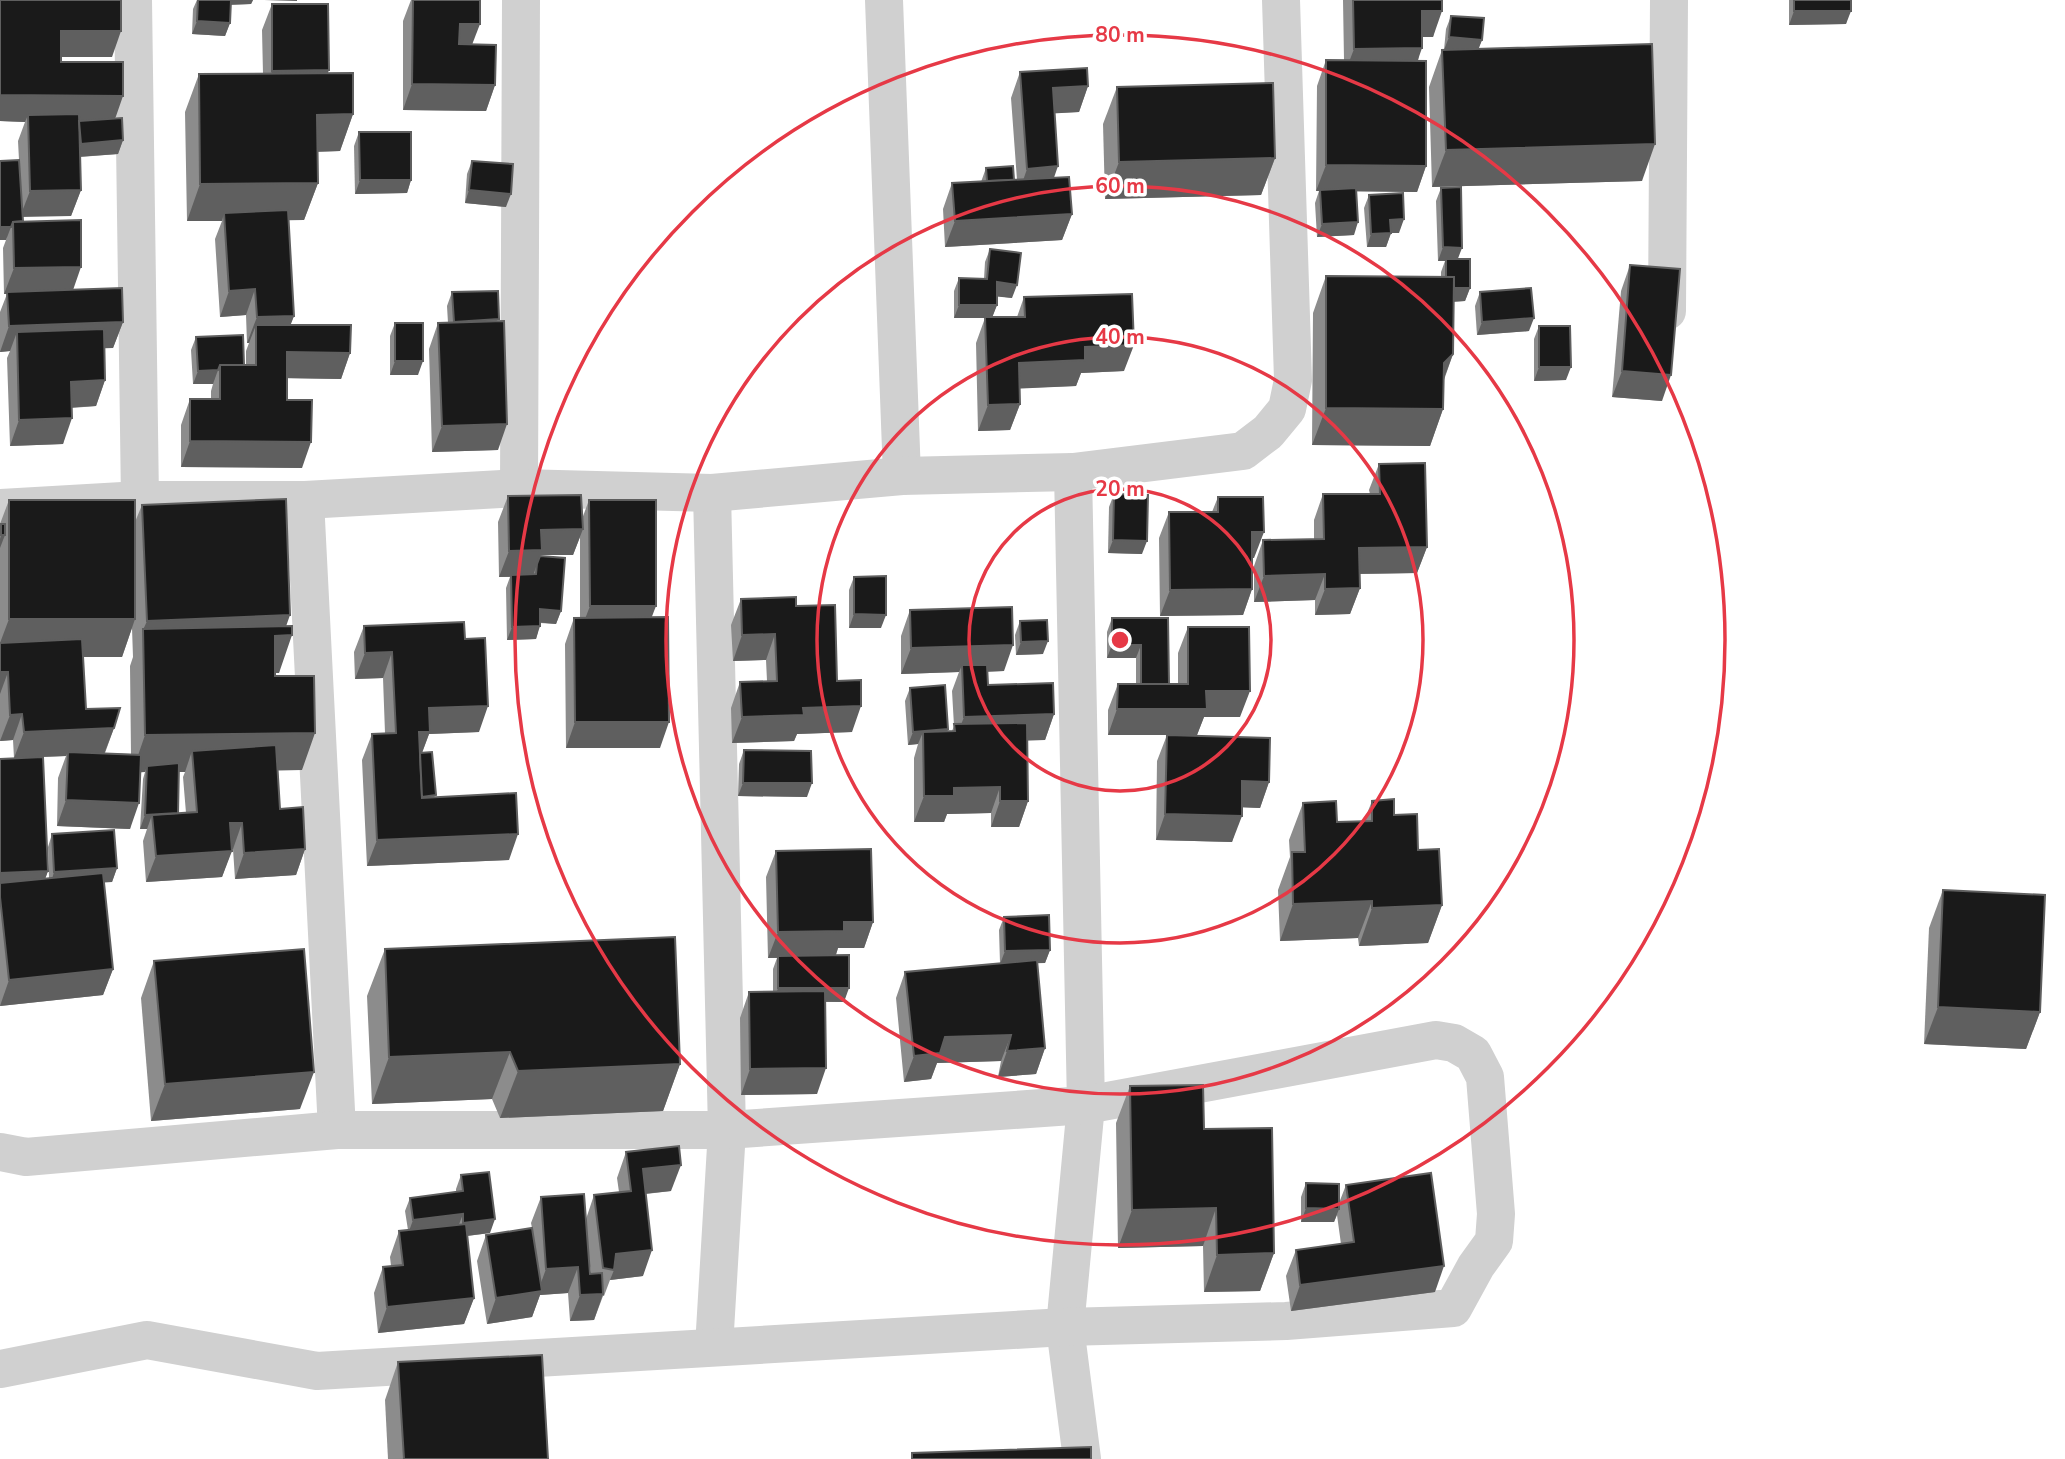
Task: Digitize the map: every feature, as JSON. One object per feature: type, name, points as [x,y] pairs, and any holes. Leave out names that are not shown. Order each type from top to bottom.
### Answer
[{"type":"street","points":[[133,0],[140,500]]},
{"type":"street","points":[[519,488],[521,0]]},
{"type":"street","points":[[884,0],[902,476]]},
{"type":"street","points":[[0,508],[140,500],[305,499],[519,488],[712,494],[902,476],[1073,472],[1243,451],[1268,432],[1287,409],[1293,380],[1281,0]]},
{"type":"street","points":[[1667,311],[1670,0]]},
{"type":"street","points":[[1073,472],[1086,1105],[1065,1327],[1082,1459]]},
{"type":"street","points":[[712,494],[727,1130],[714,1347]]},
{"type":"street","points":[[305,499],[337,1130]]},
{"type":"street","points":[[0,1152],[26,1157],[337,1130],[727,1130],[1086,1105],[1436,1040],[1454,1043],[1473,1054],[1485,1077],[1496,1214],[1494,1241],[1453,1308],[1286,1321],[1065,1327],[317,1371],[147,1340],[0,1369]]},
{"type":"building","points":[[0,0],[121,0],[121,31],[61,31],[61,62],[123,62],[123,96],[0,95]]},
{"type":"building","points":[[198,0],[231,0],[230,23],[197,21]]},
{"type":"building","points":[[413,0],[480,0],[480,24],[460,24],[459,44],[496,45],[495,85],[412,84]]},
{"type":"building","points":[[1353,0],[1442,0],[1442,11],[1422,11],[1422,48],[1354,49]]},
{"type":"building","points":[[1794,0],[1851,0],[1851,11],[1794,11]]},
{"type":"building","points":[[272,4],[328,4],[329,70],[272,71]]},
{"type":"building","points":[[1451,16],[1484,18],[1482,40],[1449,37]]},
{"type":"building","points":[[1652,44],[1655,144],[1446,150],[1442,50]]},
{"type":"building","points":[[1326,60],[1426,61],[1426,166],[1326,165]]},
{"type":"building","points":[[1087,68],[1088,86],[1053,88],[1058,166],[1027,169],[1020,72]]},
{"type":"building","points":[[353,73],[353,114],[317,115],[318,183],[200,184],[199,74]]},
{"type":"building","points":[[1273,83],[1275,158],[1119,162],[1117,87]]},
{"type":"building","points":[[79,114],[81,190],[30,191],[28,115]]},
{"type":"building","points":[[122,118],[123,140],[81,144],[79,121]]},
{"type":"building","points":[[359,132],[411,132],[411,180],[360,180]]},
{"type":"building","points":[[19,160],[23,221],[13,222],[11,227],[0,227],[0,161]]},
{"type":"building","points":[[472,161],[513,164],[511,194],[469,190]]},
{"type":"building","points":[[1013,166],[1014,180],[987,181],[986,168]]},
{"type":"building","points":[[1069,177],[1072,214],[955,221],[952,183]]},
{"type":"building","points":[[1461,187],[1462,248],[1443,247],[1441,188]]},
{"type":"building","points":[[1356,188],[1358,222],[1322,224],[1320,190]]},
{"type":"building","points":[[1403,193],[1404,219],[1390,220],[1391,233],[1371,234],[1369,195]]},
{"type":"building","points":[[288,210],[294,316],[257,317],[255,289],[229,291],[224,213]]},
{"type":"building","points":[[81,220],[81,267],[14,268],[13,222]]},
{"type":"building","points":[[990,249],[1021,253],[1017,285],[997,282],[997,305],[959,305],[959,278],[987,279]]},
{"type":"building","points":[[1446,259],[1470,259],[1470,288],[1454,288],[1454,277],[1446,277]]},
{"type":"building","points":[[1630,265],[1680,269],[1671,375],[1622,371]]},
{"type":"building","points":[[1326,276],[1454,277],[1453,354],[1444,363],[1443,409],[1326,408]]},
{"type":"building","points":[[122,288],[123,322],[9,326],[7,292]]},
{"type":"building","points":[[1531,288],[1534,318],[1482,322],[1480,292]]},
{"type":"building","points":[[498,291],[499,319],[454,322],[452,292]]},
{"type":"building","points":[[1132,294],[1134,345],[1085,347],[1085,360],[1019,363],[1020,404],[988,405],[985,317],[1025,317],[1024,297]]},
{"type":"building","points":[[504,321],[507,424],[442,426],[438,323]]},
{"type":"building","points":[[395,323],[423,323],[423,361],[395,361]]},
{"type":"building","points":[[256,325],[351,325],[350,353],[287,352],[287,400],[312,400],[311,442],[190,441],[190,399],[220,399],[220,365],[256,365]]},
{"type":"building","points":[[1539,326],[1570,326],[1571,367],[1539,367]]},
{"type":"building","points":[[104,329],[105,380],[71,382],[72,418],[19,420],[17,332]]},
{"type":"building","points":[[243,335],[244,365],[220,365],[218,370],[198,371],[196,337]]},
{"type":"building","points":[[1425,463],[1427,547],[1359,548],[1360,588],[1325,589],[1325,574],[1264,576],[1263,540],[1324,539],[1323,494],[1380,494],[1379,464]]},
{"type":"building","points":[[1114,494],[1148,495],[1147,541],[1113,540]]},
{"type":"building","points":[[581,495],[583,529],[541,530],[542,550],[509,551],[508,496]]},
{"type":"building","points":[[1218,497],[1263,497],[1264,532],[1252,532],[1252,589],[1170,590],[1169,512],[1218,512]]},
{"type":"building","points":[[286,499],[290,615],[147,621],[142,505]]},
{"type":"building","points":[[9,500],[135,500],[135,619],[9,619]]},
{"type":"building","points":[[589,500],[656,500],[656,606],[590,606]]},
{"type":"building","points":[[1,524],[5,524],[5,535],[1,535]]},
{"type":"building","points":[[540,556],[565,558],[561,611],[540,609],[540,626],[512,627],[511,575],[536,574]]},
{"type":"building","points":[[886,576],[886,615],[854,614],[854,577]]},
{"type":"building","points":[[796,597],[796,606],[835,605],[837,681],[861,680],[861,706],[803,708],[804,715],[742,717],[740,682],[777,681],[775,634],[742,635],[741,599]]},
{"type":"building","points":[[1012,607],[1013,645],[911,648],[910,610]]},
{"type":"building","points":[[668,617],[669,722],[575,722],[574,618]]},
{"type":"building","points":[[1112,618],[1168,618],[1169,684],[1141,684],[1141,645],[1112,645]]},
{"type":"building","points":[[1047,620],[1048,641],[1021,642],[1020,621]]},
{"type":"building","points":[[464,622],[465,639],[485,638],[488,706],[429,708],[430,732],[419,732],[422,798],[516,793],[518,834],[377,840],[372,734],[396,733],[392,652],[365,653],[364,626]]},
{"type":"building","points":[[292,626],[292,635],[275,636],[275,676],[314,676],[315,733],[145,735],[143,629]]},
{"type":"building","points":[[1188,627],[1249,627],[1250,691],[1206,691],[1207,709],[1117,709],[1118,684],[1188,684]]},
{"type":"building","points":[[82,639],[86,709],[120,708],[114,728],[24,732],[22,714],[10,715],[8,672],[0,672],[0,643]]},
{"type":"building","points":[[962,665],[987,665],[988,685],[1053,683],[1054,714],[964,717]]},
{"type":"building","points":[[945,685],[948,729],[913,732],[910,688]]},
{"type":"building","points":[[1027,723],[1028,801],[1000,801],[1000,787],[954,788],[954,796],[924,796],[923,732],[955,731],[954,724]]},
{"type":"building","points":[[1167,735],[1270,738],[1269,782],[1242,781],[1242,816],[1165,814]]},
{"type":"building","points":[[276,745],[280,809],[303,807],[305,849],[244,853],[242,823],[230,823],[232,851],[156,856],[152,815],[197,812],[192,751]]},
{"type":"building","points":[[744,750],[811,751],[812,783],[743,783]]},
{"type":"building","points":[[68,752],[141,755],[139,803],[66,800]]},
{"type":"building","points":[[432,752],[436,795],[422,797],[420,753]]},
{"type":"building","points":[[43,757],[48,871],[0,873],[0,759]]},
{"type":"building","points":[[179,763],[178,813],[145,815],[147,766]]},
{"type":"building","points":[[1394,799],[1394,815],[1417,814],[1418,850],[1439,849],[1442,905],[1372,908],[1372,901],[1293,904],[1292,852],[1305,852],[1303,803],[1336,801],[1337,822],[1372,821],[1372,801]]},
{"type":"building","points":[[114,830],[117,868],[54,872],[52,834]]},
{"type":"building","points":[[871,849],[873,922],[844,922],[844,931],[778,932],[776,851]]},
{"type":"building","points":[[103,873],[113,969],[9,980],[0,883]]},
{"type":"building","points":[[1943,890],[2045,895],[2040,1012],[1938,1007]]},
{"type":"building","points":[[1049,915],[1050,950],[1005,951],[1004,917]]},
{"type":"building","points":[[675,937],[680,1064],[518,1071],[510,1052],[389,1057],[385,949]]},
{"type":"building","points":[[304,949],[314,1072],[165,1084],[154,961]]},
{"type":"building","points":[[849,955],[849,988],[778,988],[778,956]]},
{"type":"building","points":[[1037,960],[1045,1048],[1007,1051],[1011,1035],[945,1037],[940,1053],[914,1056],[905,972]]},
{"type":"building","points":[[825,991],[826,1068],[750,1069],[749,992]]},
{"type":"building","points":[[1203,1085],[1204,1129],[1272,1128],[1274,1253],[1217,1255],[1216,1208],[1132,1210],[1130,1086]]},
{"type":"building","points":[[679,1146],[681,1165],[643,1169],[652,1250],[616,1254],[614,1270],[603,1268],[594,1195],[631,1191],[626,1152]]},
{"type":"building","points":[[489,1172],[495,1219],[463,1223],[463,1214],[413,1220],[410,1198],[463,1191],[461,1175]]},
{"type":"building","points":[[1431,1173],[1444,1266],[1300,1285],[1296,1250],[1354,1242],[1346,1185]]},
{"type":"building","points":[[1306,1183],[1339,1184],[1339,1209],[1306,1208]]},
{"type":"building","points":[[584,1194],[590,1274],[602,1273],[603,1294],[580,1295],[578,1267],[546,1269],[541,1197]]},
{"type":"building","points":[[466,1224],[474,1298],[387,1307],[383,1267],[403,1265],[399,1231]]},
{"type":"building","points":[[532,1228],[542,1291],[496,1298],[486,1235]]},
{"type":"building","points":[[542,1355],[548,1459],[404,1459],[398,1362]]},
{"type":"building","points":[[1091,1447],[1091,1459],[912,1459],[912,1453]]}]
